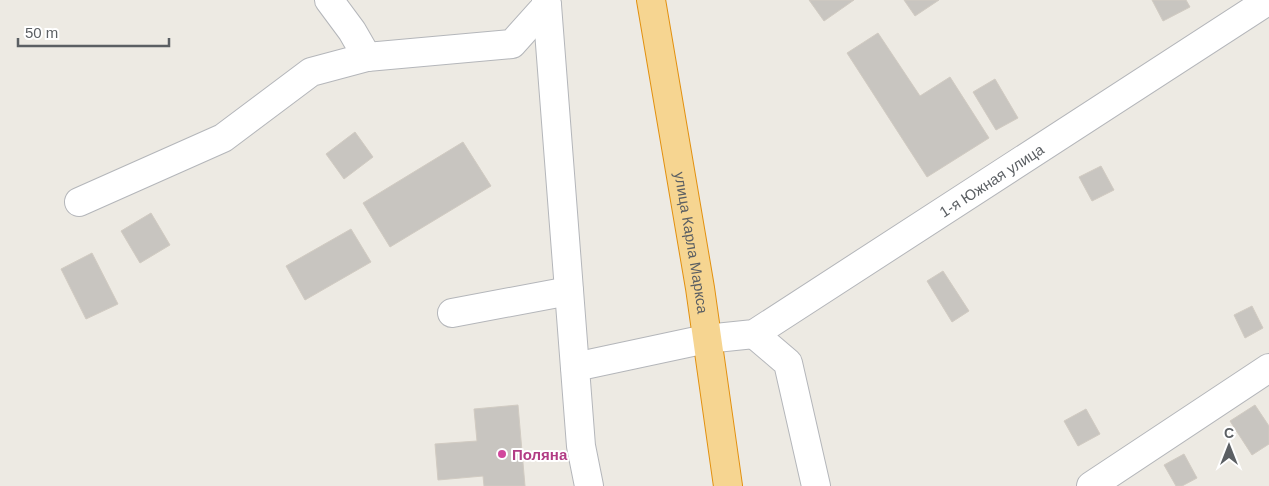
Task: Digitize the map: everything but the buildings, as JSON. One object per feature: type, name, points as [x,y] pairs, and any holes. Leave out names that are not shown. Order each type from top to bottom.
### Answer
[{"type":"highway","name":"улица Карла Маркса","points":[[651,0],[700,288],[728,486]]},
{"type":"street","points":[[329,0],[352,31],[367,57]]},
{"type":"street","name":"1-я Южная улица","points":[[575,367],[706,338],[754,334],[1269,0]]},
{"type":"street","points":[[79,202],[223,138],[311,72],[367,57],[512,44],[547,3]]},
{"type":"street","points":[[547,3],[581,446],[589,486]]},
{"type":"street","points":[[452,313],[569,291]]},
{"type":"street","points":[[754,334],[788,363],[816,486]]},
{"type":"street","points":[[1091,486],[1269,368]]},
{"type":"place","name":"Поляна","points":[[502,454]]}]
